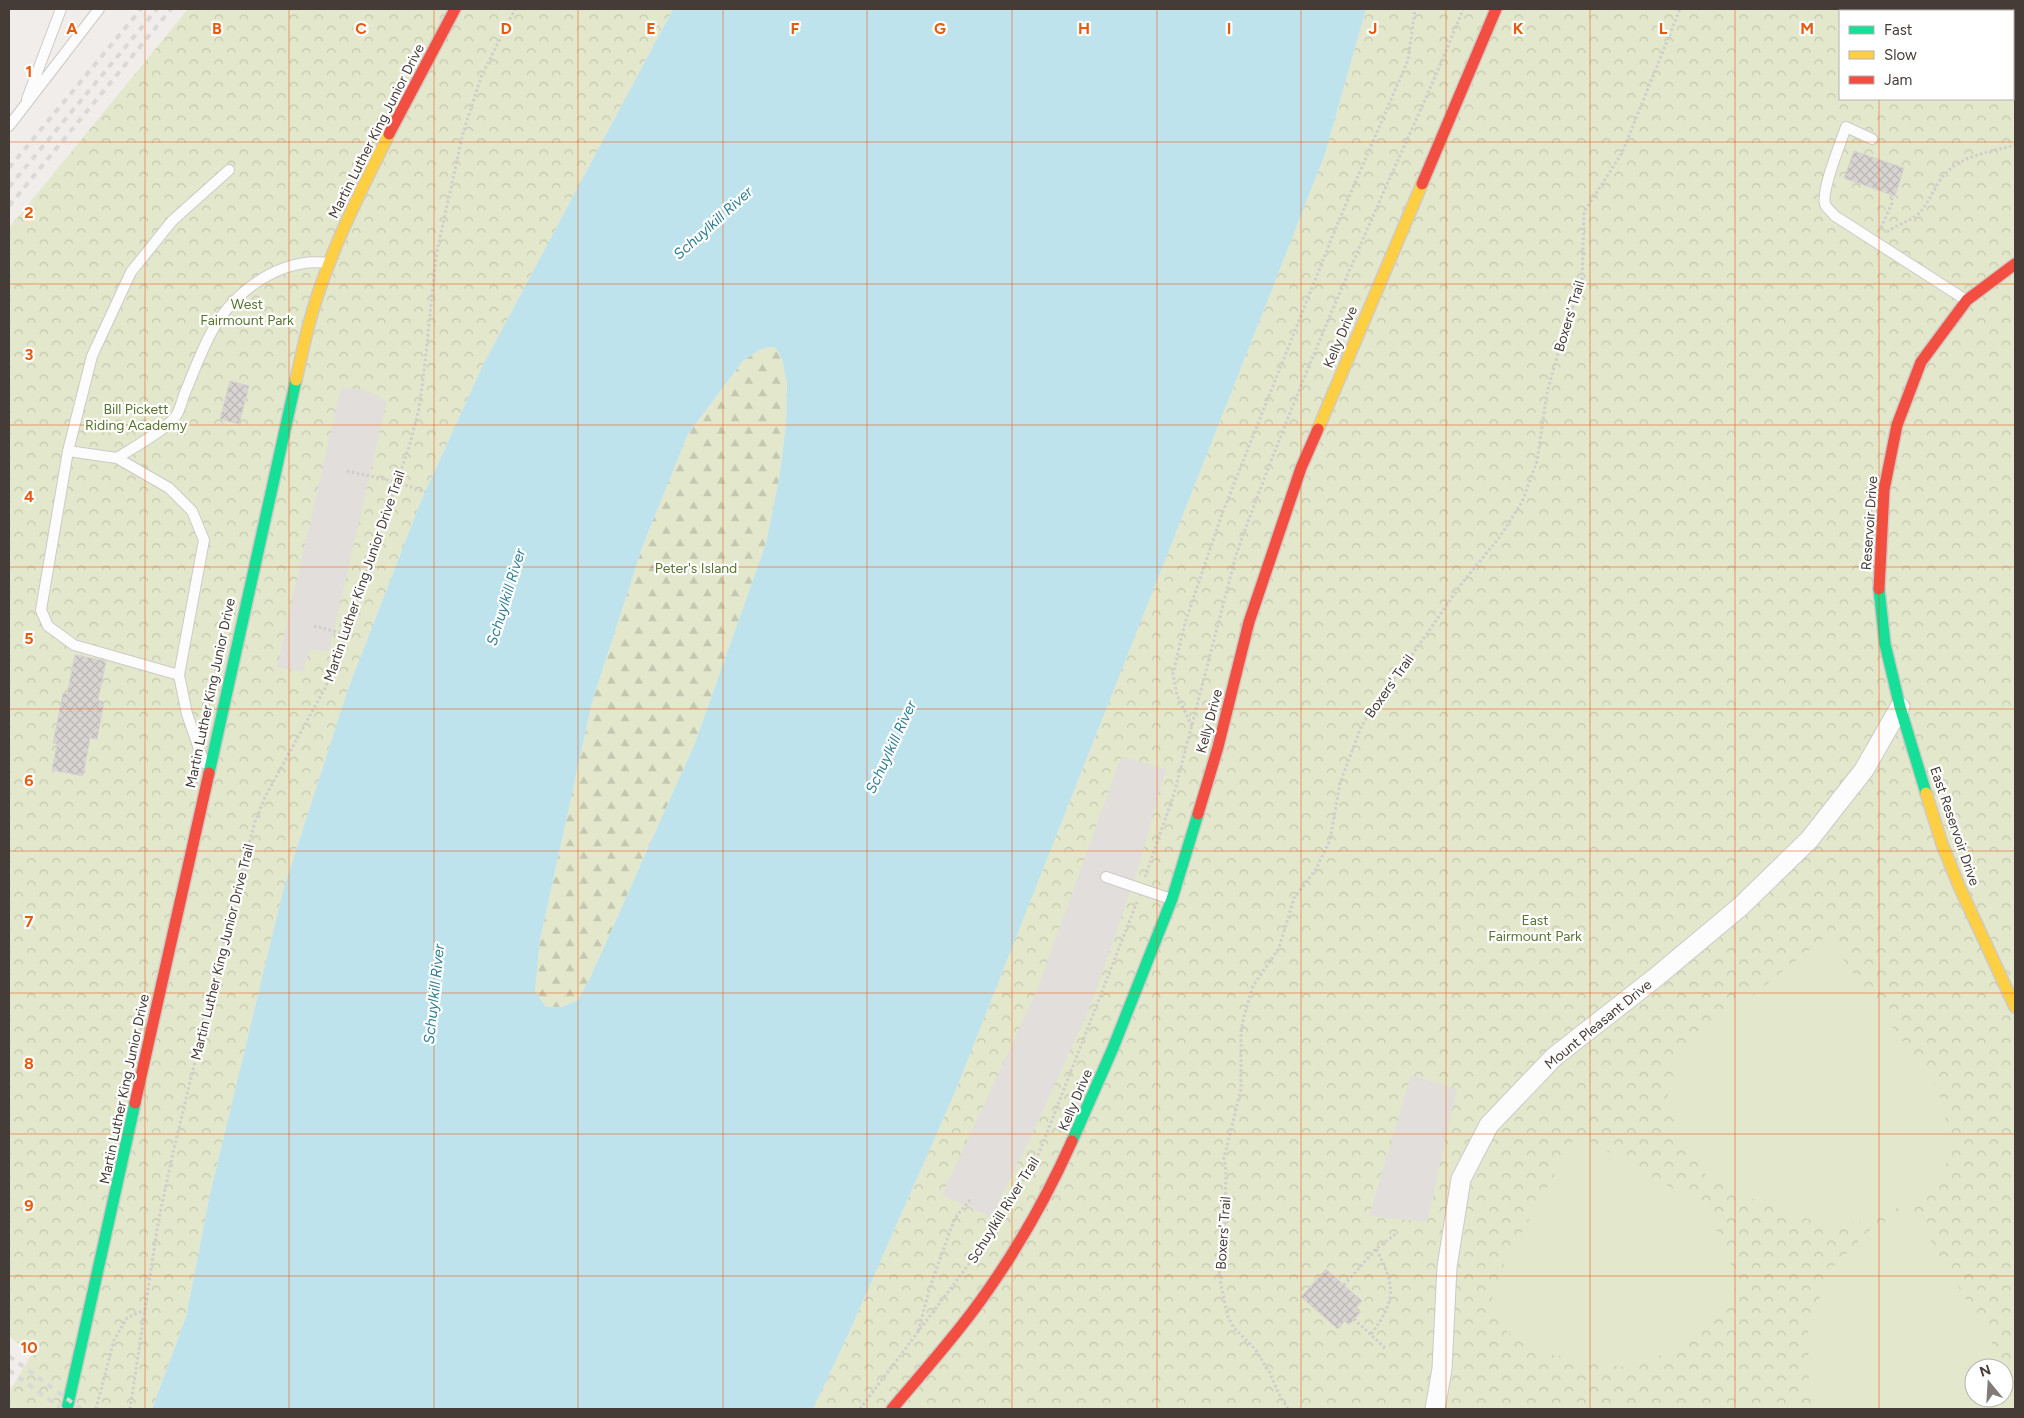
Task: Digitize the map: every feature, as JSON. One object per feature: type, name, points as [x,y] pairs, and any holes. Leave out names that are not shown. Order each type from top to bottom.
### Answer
[{"type":"main road","name":"Martin Luther King Junior Drive","points":[[67,1409],[309,323],[329,263],[373,164],[455,9]]},
{"type":"main road","name":"Kelly Drive","points":[[892,1409],[980,1301],[1038,1211],[1075,1137],[1114,1048],[1172,899],[1218,747],[1249,622],[1301,468],[1496,9]]},
{"type":"main road","name":"Reservoir Drive","points":[[1900,707],[1885,644],[1879,589],[1884,490],[1897,425],[1922,362],[1967,300],[2015,264]]},
{"type":"main road","name":"East Reservoir Drive","points":[[1900,707],[1942,844],[1962,894],[2015,1007]]},
{"type":"street","name":"Mount Pleasant Drive","points":[[1435,1409],[1442,1369],[1447,1267],[1461,1179],[1489,1124],[1554,1057],[1655,978],[1740,907],[1808,840],[1864,770],[1900,707]]},
{"type":"lane","points":[[22,110],[61,9]]},
{"type":"lane","points":[[9,126],[100,9]]},
{"type":"lane","points":[[1872,139],[1846,127],[1826,188],[1824,201],[1826,206],[1835,216],[1967,300]]},
{"type":"lane","points":[[179,675],[74,645],[48,626],[41,610],[68,451],[92,356],[131,272],[172,221],[229,170]]},
{"type":"lane","points":[[117,458],[165,426],[176,416],[207,340],[216,323],[240,296],[273,273],[290,266],[317,262],[329,263]]},
{"type":"lane","points":[[68,451],[117,458],[169,488],[192,511],[204,540],[179,675],[187,714],[208,773]]},
{"type":"lane","points":[[1106,877],[1172,899]]},
{"type":"path","name":"Martin Luther King Junior Drive Trail","points":[[130,1409],[158,1224],[172,1157],[226,929],[254,822],[283,763],[325,688],[340,654],[345,634],[410,444],[419,409],[426,363],[436,256],[463,133],[481,77],[515,9]]},
{"type":"path","points":[[1192,726],[1177,695],[1173,674],[1185,623],[1237,478],[1338,225],[1408,60],[1415,9]]},
{"type":"path","name":"Boxers' Trail","points":[[1288,1409],[1270,1373],[1255,1349],[1234,1328],[1228,1317],[1219,1271],[1220,1244],[1225,1223],[1226,1171],[1224,1158],[1241,1089],[1241,1032],[1244,1016],[1253,986],[1279,948],[1294,898],[1316,869],[1330,840],[1340,783],[1360,730],[1372,707],[1410,658],[1462,583],[1499,538],[1522,502],[1538,461],[1547,394],[1566,324],[1582,284],[1584,212],[1622,153],[1680,9]]},
{"type":"path","points":[[1876,241],[1890,229],[1917,214],[1926,206],[1944,176],[1958,163],[1974,156],[2015,145]]},
{"type":"path","points":[[1876,241],[1892,203],[1892,198]]},
{"type":"path","points":[[347,471],[397,482],[425,492]]},
{"type":"path","points":[[314,626],[345,634]]},
{"type":"path","name":"Schuylkill River Trail","points":[[860,1409],[984,1244],[1039,1153],[1136,903]]},
{"type":"path","points":[[917,1334],[931,1284],[955,1218],[970,1199]]},
{"type":"path","points":[[1344,1285],[1376,1249],[1397,1233]]},
{"type":"path","points":[[1371,1334],[1384,1316],[1391,1300],[1390,1284],[1376,1249]]},
{"type":"path","points":[[96,1409],[114,1340],[127,1318],[145,1310]]},
{"type":"path","points":[[1354,1319],[1386,1348]]},
{"type":"green space","name":"West Fairmount Park","points":[[188,9],[673,9],[482,367],[421,501],[348,689],[283,891],[210,1194],[186,1317],[152,1409],[9,1409],[9,1392],[32,1354],[9,1336],[9,228]]},
{"type":"green space","name":"East Fairmount Park","points":[[1366,9],[2015,9],[2015,1409],[813,1409],[847,1337],[955,1092],[1325,154]]},
{"type":"green space","name":"Peter's Island","points":[[770,347],[776,348],[782,359],[787,383],[786,425],[779,479],[766,543],[695,743],[591,976],[578,1000],[562,1007],[546,1007],[535,991],[540,940],[592,702],[643,545],[688,434],[743,361],[759,350]]},
{"type":"green space","points":[[1826,936],[1939,1091],[1949,1135],[1946,1166],[1921,1195],[1873,1221],[1822,1224],[1757,1201],[1708,1178],[1678,1137],[1668,1096],[1677,1057]]},
{"type":"green space","points":[[1577,1134],[1705,1207],[1727,1251],[1737,1283],[1727,1308],[1699,1333],[1662,1355],[1623,1367],[1543,1353],[1507,1332],[1492,1299],[1504,1264]]},
{"type":"green space","points":[[1906,1214],[1929,1238],[2001,1358],[1964,1358],[1964,1408],[2014,1408],[2014,1379],[2015,1409],[1819,1409],[1809,1386],[1808,1330],[1829,1271],[1873,1227]]},
{"type":"shaded area","points":[[341,387],[365,390],[387,401],[329,651],[309,650],[303,672],[277,667]]},
{"type":"shaded area","points":[[1121,757],[1166,769],[1138,869],[1091,1005],[1029,1141],[991,1217],[942,1195],[1037,990]]},
{"type":"shaded area","points":[[1411,1075],[1457,1089],[1427,1222],[1369,1216]]},
{"type":"water","name":"Schuylkill River","points":[[673,9],[1366,9],[1325,154],[955,1092],[847,1337],[813,1409],[152,1409],[186,1317],[210,1194],[283,891],[348,689],[421,501],[482,367]],"holes":[[[770,347],[776,348],[782,359],[787,383],[786,425],[779,479],[766,543],[695,743],[591,976],[578,1000],[562,1007],[546,1007],[535,991],[540,940],[592,702],[643,545],[688,434],[743,361],[759,350]]]},
{"type":"building","points":[[1854,151],[1904,168],[1895,196],[1844,178]]},
{"type":"building","points":[[230,381],[249,386],[239,424],[220,419]]},
{"type":"building","points":[[75,655],[106,661],[98,700],[104,702],[97,739],[90,738],[83,776],[52,770],[57,744],[53,743],[63,693],[67,694]]},
{"type":"building","points":[[1326,1269],[1362,1301],[1355,1309],[1360,1313],[1349,1325],[1345,1321],[1338,1329],[1301,1297]]},
{"type":"railway","points":[[9,168],[141,9]]},
{"type":"railway","points":[[9,187],[157,9]]},
{"type":"railway","points":[[9,206],[171,9]]},
{"type":"railway","points":[[9,1356],[81,1409]]},
{"type":"railway","points":[[9,1370],[62,1409]]},
{"type":"traffic: fast","points":[[209,773],[296,380]]},
{"type":"traffic: fast","points":[[1879,589],[1885,644],[1900,707],[1926,793]]},
{"type":"traffic: fast","points":[[1072,1141],[1113,1048],[1172,899],[1198,814]]},
{"type":"traffic: fast","points":[[67,1409],[135,1103]]},
{"type":"traffic: slow","points":[[296,380],[309,324],[324,275],[344,227],[389,134]]},
{"type":"traffic: slow","points":[[1318,429],[1422,184]]},
{"type":"traffic: slow","points":[[1926,793],[1942,844],[1959,886],[2015,1007]]},
{"type":"traffic: jam","points":[[389,134],[455,9]]},
{"type":"traffic: jam","points":[[1422,184],[1496,9]]},
{"type":"traffic: jam","points":[[1879,589],[1884,490],[1897,425],[1921,362],[1967,300],[2015,264]]},
{"type":"traffic: jam","points":[[1198,814],[1218,747],[1249,622],[1301,468],[1318,429]]},
{"type":"traffic: jam","points":[[135,1103],[209,773]]},
{"type":"traffic: jam","points":[[892,1409],[960,1328],[1007,1262],[1031,1223],[1072,1141]]},
{"type":"park label","name":"Bill Pickett Riding Academy","points":[[136,418]]}]
